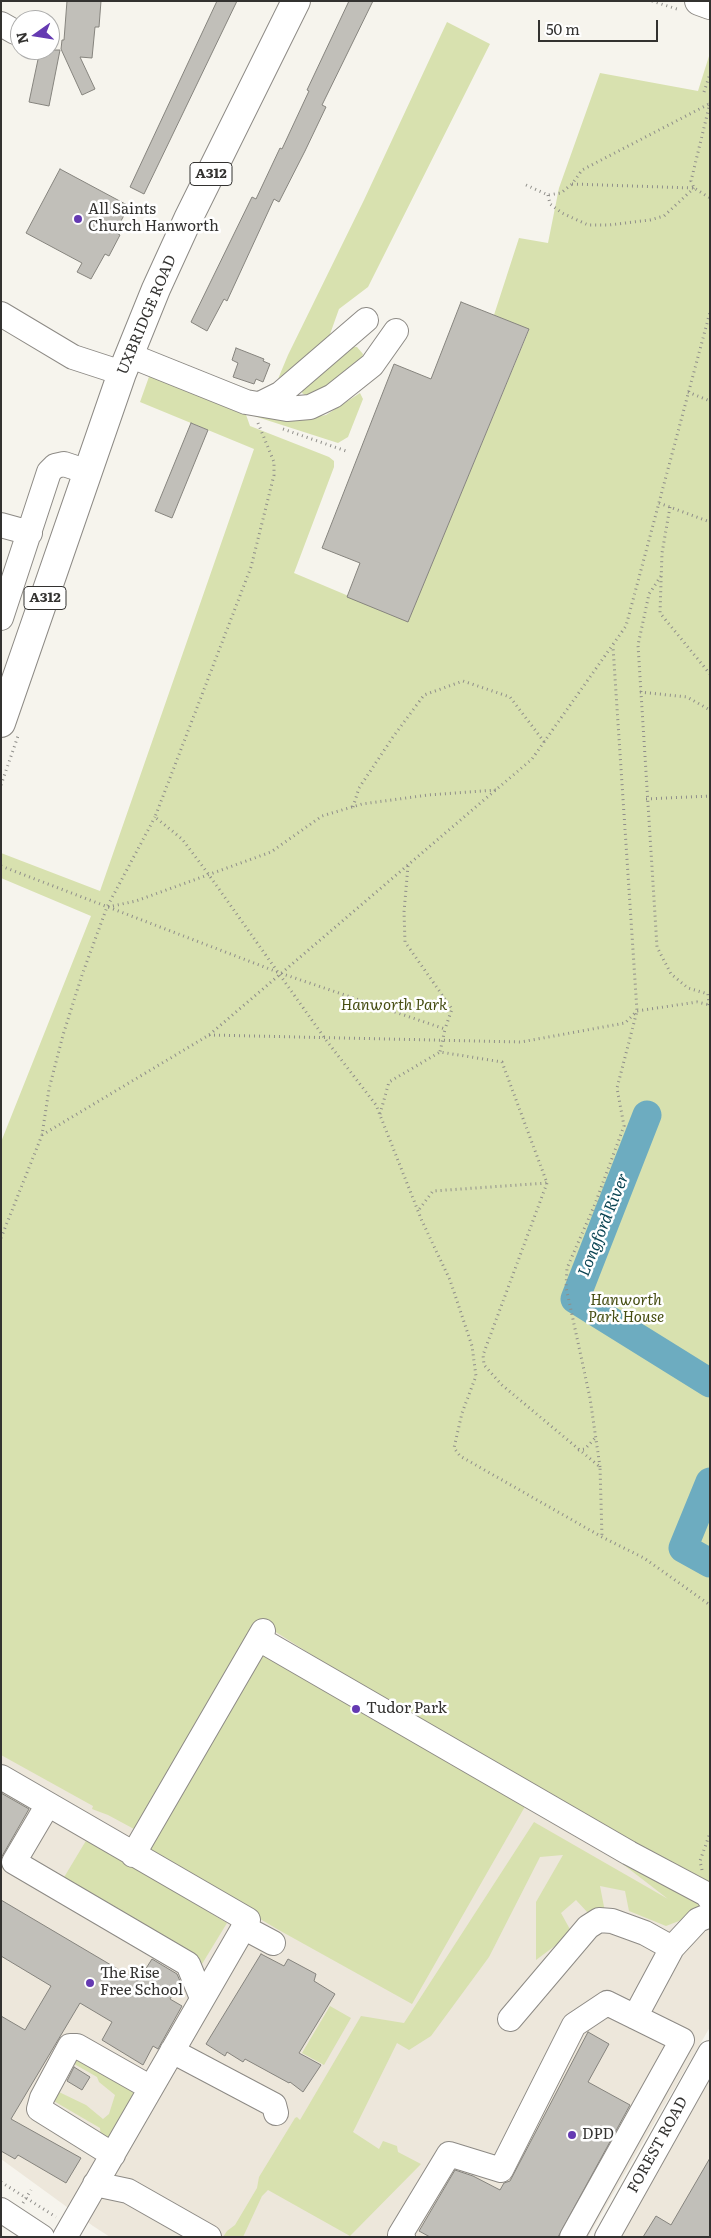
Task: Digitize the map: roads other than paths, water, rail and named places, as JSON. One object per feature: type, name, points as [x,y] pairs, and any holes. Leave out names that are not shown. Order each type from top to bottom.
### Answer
[{"type":"main road","name":"UXBRIDGE ROAD","points":[[1,723],[126,364],[188,219],[296,1]]},
{"type":"main road","points":[[699,1],[710,5]]},
{"type":"street","points":[[1,314],[73,356],[126,364],[246,402],[261,416]]},
{"type":"street","points":[[261,416],[280,394],[362,324],[382,349]]},
{"type":"street","points":[[261,416],[287,409],[310,407],[333,396],[372,365],[396,330]]},
{"type":"street","points":[[1,618],[49,472],[55,466],[64,464],[88,472]]},
{"type":"street","points":[[1,525],[30,533]]},
{"type":"street","points":[[134,1855],[261,1635],[629,1853],[708,1903],[698,1920],[672,1948],[635,2017]]},
{"type":"street","points":[[1,1777],[47,1806],[248,1920],[65,2237]]},
{"type":"street","points":[[47,1806],[14,1862],[188,1964],[202,1998]]},
{"type":"street","points":[[510,2019],[588,1928],[599,1920],[612,1921],[645,1933],[672,1948]]},
{"type":"street","points":[[243,1927],[273,1942]]},
{"type":"street","points":[[403,2237],[400,2235],[449,2154],[500,2170],[574,2025],[607,2003],[682,2040],[572,2237]]},
{"type":"street","points":[[113,2155],[39,2109],[42,2098],[70,2046],[77,2046],[151,2088]]},
{"type":"street","points":[[172,2051],[274,2104],[276,2113]]},
{"type":"street","name":"FOREST ROAD","points":[[607,2237],[710,2053]]},
{"type":"street","points":[[95,2184],[128,2190],[209,2237]]},
{"type":"street","points":[[1,2210],[42,2237]]},
{"type":"waterway","name":"Longford River","points":[[647,1115],[575,1299],[710,1383]]},
{"type":"waterway","name":"Longford River","points":[[710,1482],[683,1548],[710,1563]]},
{"type":"place","name":"All Saints Church Hanworth","points":[[78,219]]},
{"type":"place","name":"Tudor Park","points":[[356,1709]]},
{"type":"place","name":"The Rise Free School","points":[[90,1983]]},
{"type":"place","name":"DPD","points":[[572,2135]]},
{"type":"park label","name":"Hanworth Park","points":[[394,1006]]},
{"type":"park label","name":"Hanworth Park House","points":[[626,1310]]}]
